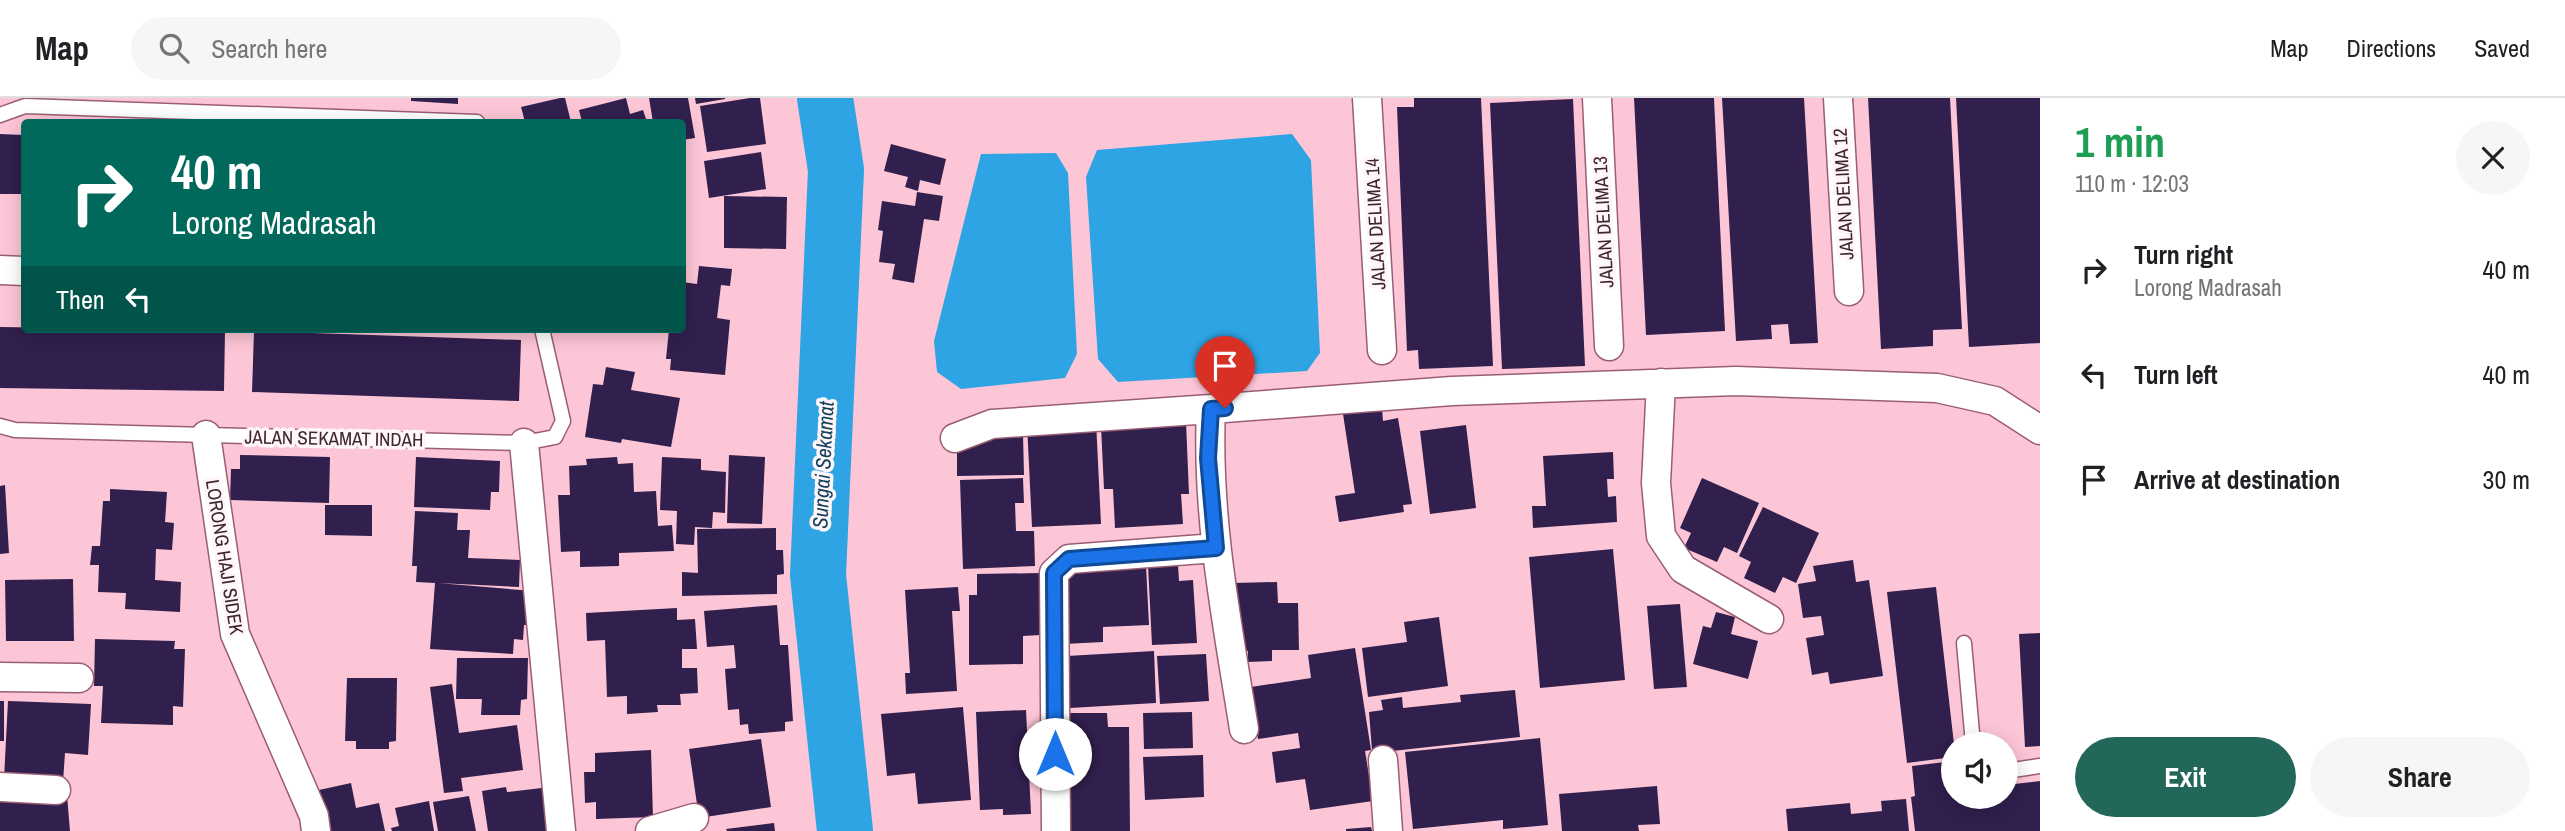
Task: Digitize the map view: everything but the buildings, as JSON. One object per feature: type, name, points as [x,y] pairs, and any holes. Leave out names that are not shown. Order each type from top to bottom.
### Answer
[{"type":"street","name":"JALAN DELIMA 14","points":[[1367,98],[1382,350]]},
{"type":"street","name":"JALAN DELIMA 13","points":[[1597,98],[1609,346]]},
{"type":"street","name":"JALAN DELIMA 12","points":[[1838,98],[1849,291]]},
{"type":"street","points":[[0,270],[21,271]]},
{"type":"street","points":[[956,438],[992,424],[1452,391],[1736,381],[1937,388],[1995,401],[2040,430]]},
{"type":"street","points":[[1661,383],[1656,483],[1661,536],[1684,569],[1769,619]]},
{"type":"street","points":[[1211,409],[1208,458],[1216,548],[1244,729]]},
{"type":"street","name":"LORONG HAJI SIDEK","points":[[206,435],[235,634],[314,816],[316,831]]},
{"type":"street","points":[[524,443],[561,831]]},
{"type":"street","points":[[1056,831],[1054,573],[1069,559],[1216,548]]},
{"type":"street","points":[[0,677],[79,678]]},
{"type":"street","points":[[1383,760],[1388,831]]},
{"type":"street","points":[[0,787],[55,790]]},
{"type":"street","points":[[650,831],[694,818]]},
{"type":"lane","points":[[0,116],[25,106],[392,119]]},
{"type":"lane","name":"JALAN SEKAMAT INDAH","points":[[0,426],[15,430],[524,443],[555,437],[563,421],[543,333]]},
{"type":"lane","points":[[1964,643],[1972,732]]},
{"type":"lane","points":[[2018,769],[2040,766]]},
{"type":"water","points":[[1292,134],[1311,160],[1320,353],[1307,371],[1118,382],[1098,359],[1086,177],[1097,150]]},
{"type":"water","points":[[1056,153],[1068,173],[1077,354],[1065,378],[961,389],[937,372],[934,341],[981,154]]},
{"type":"waterway","name":"Sungai Sekamat","points":[[825,98],[836,170],[818,575],[845,831]]},
{"type":"route","points":[[1055,754],[1054,573],[1069,559],[1216,548],[1208,458],[1211,409],[1225,408]]}]
